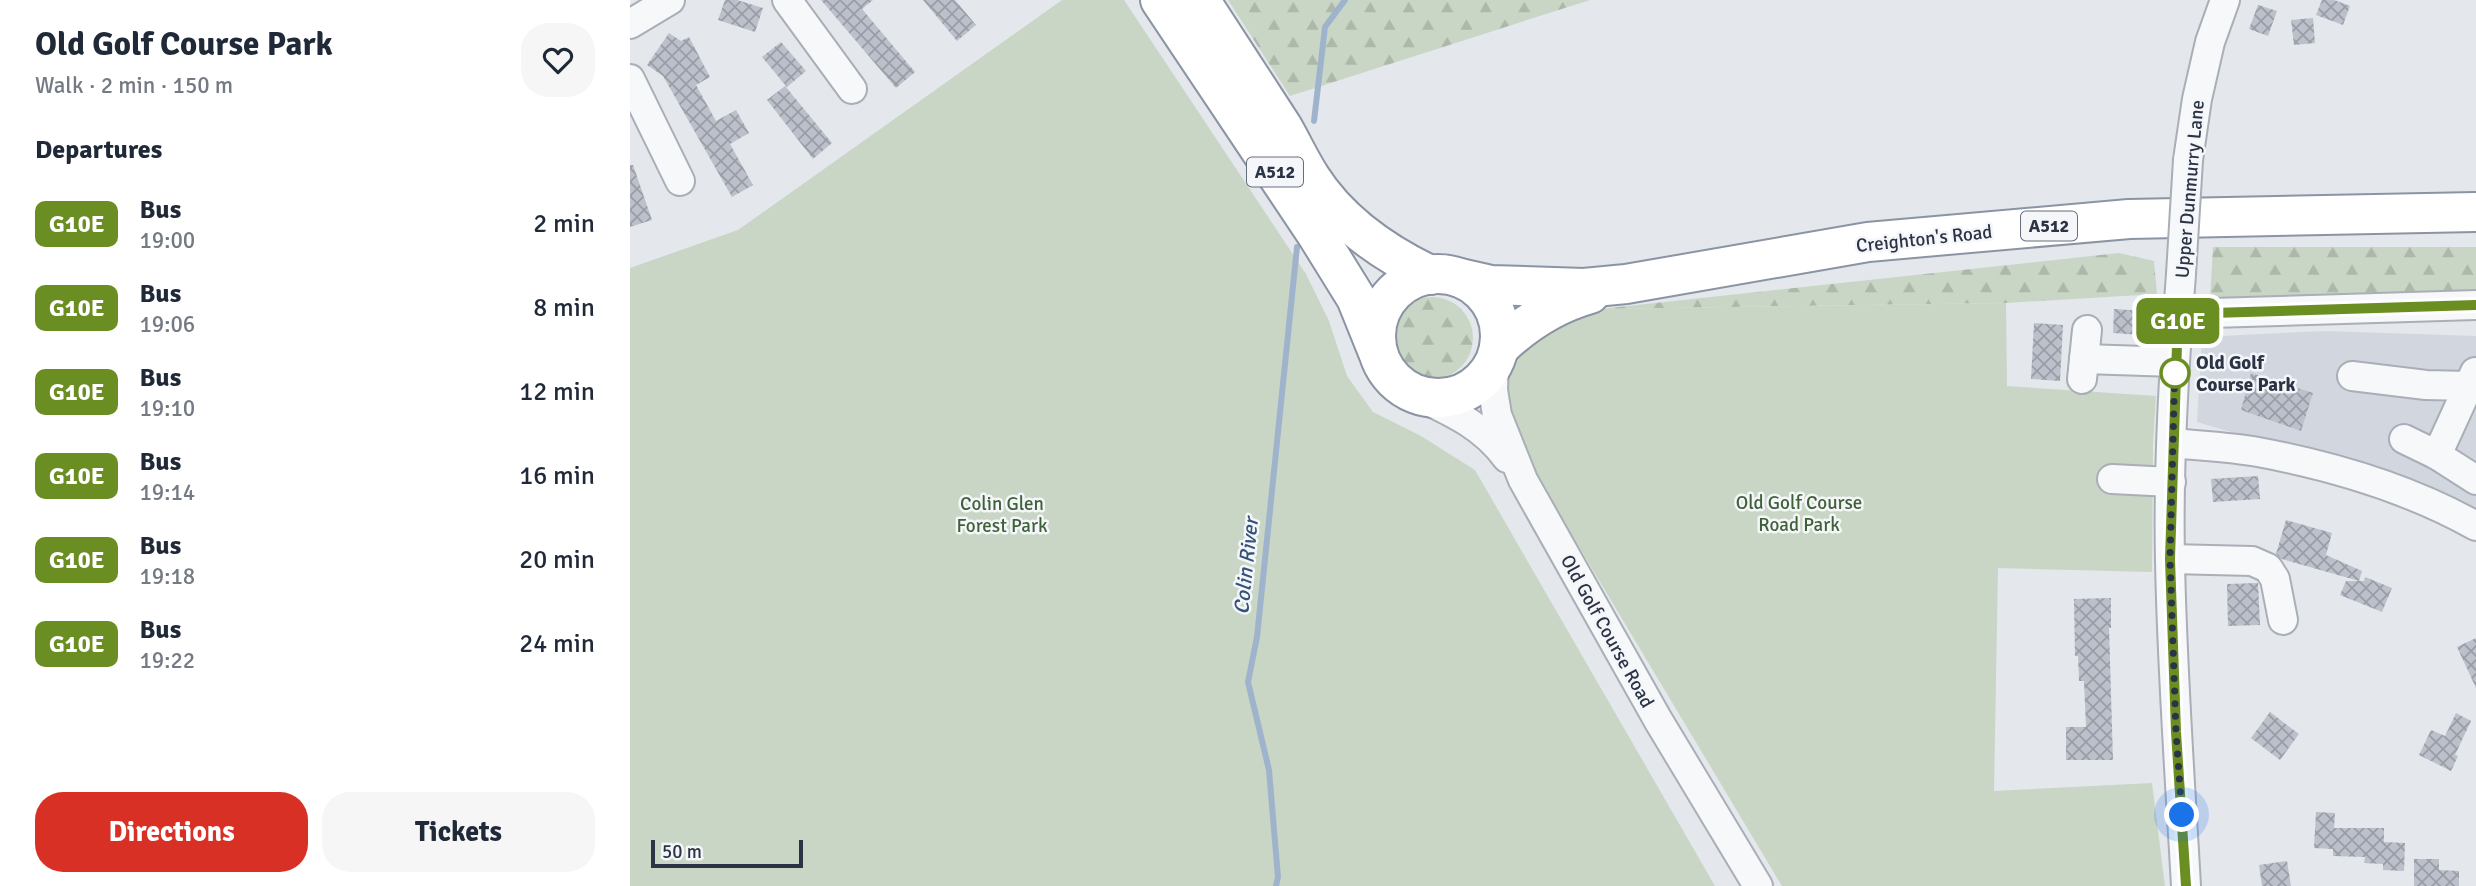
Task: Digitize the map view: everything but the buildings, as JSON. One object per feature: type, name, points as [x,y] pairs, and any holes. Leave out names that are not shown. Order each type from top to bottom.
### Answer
[{"type":"highway","name":"A512","points":[[1160,0],[1356,298],[1384,368],[1397,383],[1414,394],[1433,398],[1452,397],[1470,390],[1485,377],[1497,356],[1500,331],[1497,315],[1488,300],[1476,287],[1448,276],[1390,240],[1346,200],[1283,129],[1200,0]]},
{"type":"highway","name":"Creighton's Road","points":[[1448,276],[1491,285],[1584,288],[1626,284],[1868,242],[2129,219],[2476,212]]},
{"type":"highway","points":[[1377,350],[1376,331],[1380,312],[1390,296],[1405,284],[1448,276]]},
{"type":"highway","name":"Creighton's Road","points":[[1497,356],[1517,331],[1548,311],[1584,296],[1626,284]]},
{"type":"street","points":[[787,0],[852,89]]},
{"type":"street","name":"Upper Dunmurry Lane","points":[[2186,886],[2176,732],[2170,559],[2175,362],[2188,160],[2197,99],[2210,42],[2225,0]]},
{"type":"street","points":[[630,79],[680,181]]},
{"type":"street","points":[[2178,314],[2476,305]]},
{"type":"street","points":[[2087,330],[2083,369],[2175,362]]},
{"type":"street","name":"Old Golf Course Road","points":[[1497,356],[1493,390],[1497,415],[1524,481],[1658,720],[1758,886]]},
{"type":"street","points":[[2353,376],[2427,385],[2472,377]]},
{"type":"street","points":[[2437,455],[2472,377]]},
{"type":"street","points":[[1414,394],[1478,426],[1497,444],[1524,481]]},
{"type":"street","points":[[2404,439],[2437,455],[2476,480]]},
{"type":"street","points":[[2172,443],[2257,452],[2350,473],[2447,510],[2476,526]]},
{"type":"street","points":[[2112,479],[2171,482]]},
{"type":"street","points":[[2170,559],[2252,561],[2268,568],[2275,579],[2283,620]]},
{"type":"shaded area","points":[[2324,331],[2476,336],[2476,511],[2458,499],[2197,422],[2202,337]]},
{"type":"green space","name":"Colin Glen Forest Park","points":[[1062,0],[1124,0],[1306,274],[1329,321],[1347,376],[1373,412],[1421,436],[1475,470],[1715,886],[630,886],[630,268],[738,230]]},
{"type":"green space","points":[[1228,0],[1590,0],[1290,96]]},
{"type":"green space","points":[[2213,247],[2476,247],[2476,292],[2210,300]]},
{"type":"green space","points":[[2119,253],[2154,261],[2157,294],[2006,303],[1600,309]]},
{"type":"green space","points":[[1424,297],[1440,297],[1455,304],[1466,315],[1473,330],[1470,354],[1461,367],[1440,379],[1424,379],[1409,372],[1398,361],[1391,346],[1391,330],[1398,315],[1409,304]]},
{"type":"green space","name":"Old Golf Course Road Park","points":[[2006,303],[2007,386],[2156,396],[2152,572],[1998,568],[1994,791],[2152,783],[2165,886],[1782,886],[1521,450],[1503,396],[1518,348],[1600,309]]},
{"type":"waterway","name":"Colin River","points":[[1314,121],[1325,27],[1345,0]]},
{"type":"waterway","name":"Colin River","points":[[1276,886],[1278,877],[1269,770],[1248,682],[1257,637],[1297,247]]},
{"type":"bus line","name":"G10E","points":[[2186,886],[2176,732],[2170,559],[2178,314],[2476,305]]},
{"type":"place","name":"Old Golf Course Park","points":[[2175,373]]},
{"type":"route","points":[[2175,373],[2175,362],[2170,559],[2176,732],[2182,815]]}]
